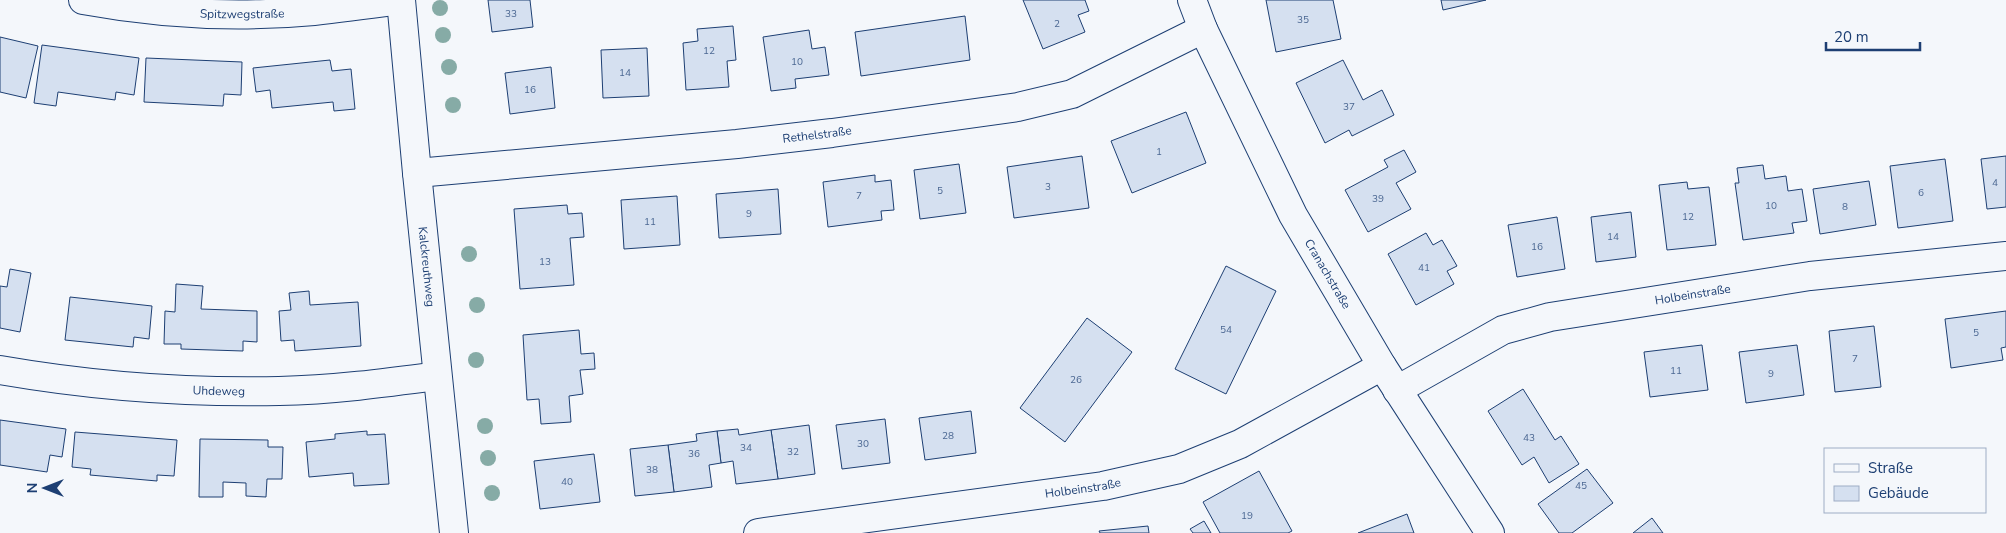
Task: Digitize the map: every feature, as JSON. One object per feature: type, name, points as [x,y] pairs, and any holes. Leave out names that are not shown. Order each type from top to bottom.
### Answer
[{"type":"street","name":"Spitzwegstraße","points":[[83,0],[180,13],[247,14],[314,11],[401,0]]},
{"type":"street","name":"Kalckreuthweg","points":[[401,0],[454,533]]},
{"type":"street","name":"Cranachstraße","points":[[1192,0],[1203,30],[1292,215],[1382,366],[1490,533]]},
{"type":"street","name":"Rethelstraße","points":[[417,173],[737,144],[832,133],[1018,106],[1072,94],[1203,30]]},
{"type":"street","name":"Holbeinstraße","points":[[1398,390],[1504,330],[1550,317],[1810,276],[2006,256]]},
{"type":"street","name":"Holbeinstraße","points":[[758,533],[1103,486],[1179,469],[1240,444],[1382,366]]},
{"type":"street","name":"Uhdeweg","points":[[0,370],[92,384],[162,390],[219,391],[281,391],[354,386],[438,376]]},
{"type":"building","points":[[488,0],[530,0],[533,27],[492,32]]},
{"type":"building","points":[[1023,0],[1085,0],[1089,11],[1078,15],[1085,32],[1043,49]]},
{"type":"building","points":[[1266,0],[1333,0],[1341,39],[1276,52]]},
{"type":"building","points":[[1441,0],[1486,0],[1443,10]]},
{"type":"building","points":[[965,16],[970,60],[861,76],[855,32]]},
{"type":"building","points":[[733,26],[736,60],[727,61],[729,87],[686,90],[683,43],[698,41],[697,29]]},
{"type":"building","points":[[809,30],[812,49],[825,47],[829,75],[795,79],[796,88],[771,91],[763,37]]},
{"type":"building","points":[[0,37],[38,46],[26,98],[0,92]]},
{"type":"building","points":[[42,45],[139,58],[134,95],[116,92],[115,100],[58,92],[56,106],[34,103]]},
{"type":"building","points":[[647,48],[649,96],[603,98],[601,50]]},
{"type":"building","points":[[146,58],[242,62],[241,95],[224,94],[223,106],[144,102]]},
{"type":"building","points":[[330,60],[332,71],[351,69],[355,109],[334,111],[333,102],[272,108],[270,90],[256,92],[253,68]]},
{"type":"building","points":[[1343,60],[1363,100],[1382,90],[1394,115],[1352,136],[1349,130],[1325,143],[1296,83]]},
{"type":"building","points":[[551,67],[555,108],[510,114],[505,73]]},
{"type":"building","points":[[1186,112],[1206,163],[1132,193],[1111,141]]},
{"type":"building","points":[[1404,150],[1416,172],[1396,183],[1411,209],[1368,232],[1345,190],[1388,167],[1384,160]]},
{"type":"building","points":[[1082,156],[1089,208],[1014,218],[1007,167]]},
{"type":"building","points":[[2006,156],[2006,207],[1987,209],[1981,159]]},
{"type":"building","points":[[1945,159],[1953,221],[1898,228],[1890,166]]},
{"type":"building","points":[[959,164],[966,213],[920,219],[914,170]]},
{"type":"building","points":[[1763,165],[1765,179],[1786,176],[1788,191],[1802,189],[1807,221],[1792,223],[1794,233],[1743,240],[1735,183],[1739,183],[1737,168]]},
{"type":"building","points":[[875,175],[875,182],[891,180],[894,210],[881,211],[882,220],[828,227],[823,182]]},
{"type":"building","points":[[1869,181],[1876,225],[1820,234],[1813,189]]},
{"type":"building","points":[[1687,182],[1688,189],[1709,187],[1716,245],[1667,250],[1659,185]]},
{"type":"building","points":[[778,189],[781,234],[719,238],[716,194]]},
{"type":"building","points":[[677,196],[680,245],[624,249],[621,200]]},
{"type":"building","points":[[567,205],[568,214],[582,213],[584,237],[570,238],[574,285],[520,289],[514,209]]},
{"type":"building","points":[[1631,212],[1636,257],[1596,262],[1591,217]]},
{"type":"building","points":[[1557,217],[1565,269],[1517,277],[1508,225]]},
{"type":"building","points":[[1426,233],[1433,245],[1442,240],[1457,266],[1447,271],[1454,284],[1416,305],[1388,254]]},
{"type":"building","points":[[1226,266],[1276,291],[1226,394],[1175,369]]},
{"type":"building","points":[[10,269],[31,273],[20,332],[0,328],[0,286],[7,287]]},
{"type":"building","points":[[176,284],[203,286],[201,309],[257,311],[257,342],[243,341],[243,351],[181,349],[181,344],[164,344],[165,311],[175,312]]},
{"type":"building","points":[[309,291],[310,305],[358,302],[361,346],[295,351],[294,340],[281,341],[279,311],[291,310],[289,293]]},
{"type":"building","points":[[70,297],[152,306],[149,339],[134,337],[133,347],[65,340]]},
{"type":"building","points":[[2006,311],[2006,347],[2001,348],[2003,360],[1951,368],[1945,319]]},
{"type":"building","points":[[1087,318],[1132,352],[1065,442],[1020,408]]},
{"type":"building","points":[[1874,326],[1881,387],[1835,392],[1829,331]]},
{"type":"building","points":[[579,330],[581,354],[594,353],[595,369],[580,370],[583,394],[569,396],[571,422],[541,424],[539,399],[527,400],[523,335]]},
{"type":"building","points":[[1702,345],[1708,390],[1650,397],[1644,352]]},
{"type":"building","points":[[1797,345],[1804,395],[1746,403],[1739,352]]},
{"type":"building","points":[[1523,389],[1555,440],[1561,436],[1579,464],[1549,483],[1534,457],[1522,465],[1488,411]]},
{"type":"building","points":[[971,411],[976,453],[925,460],[919,418]]},
{"type":"building","points":[[885,419],[890,463],[842,469],[836,425]]},
{"type":"building","points":[[0,420],[66,429],[62,457],[50,455],[47,472],[0,465]]},
{"type":"building","points":[[809,425],[815,474],[778,479],[771,430]]},
{"type":"building","points":[[738,429],[739,435],[771,430],[778,479],[736,484],[733,461],[721,463],[717,431]]},
{"type":"building","points":[[367,431],[367,435],[385,434],[389,484],[354,486],[353,473],[309,477],[306,442],[335,439],[335,434]]},
{"type":"building","points":[[717,431],[721,463],[709,465],[712,487],[674,492],[668,445],[697,441],[696,434]]},
{"type":"building","points":[[75,432],[177,440],[174,476],[157,475],[157,481],[90,475],[91,469],[72,467]]},
{"type":"building","points":[[200,439],[268,440],[268,447],[283,447],[282,479],[267,479],[266,497],[246,496],[246,483],[223,482],[223,497],[199,497]]},
{"type":"building","points":[[668,445],[674,492],[635,496],[630,449]]},
{"type":"building","points":[[594,454],[600,502],[540,509],[534,461]]},
{"type":"building","points":[[1587,469],[1613,503],[1572,533],[1559,533],[1538,504]]},
{"type":"building","points":[[1259,471],[1292,531],[1288,533],[1220,533],[1203,502]]},
{"type":"building","points":[[1407,514],[1414,533],[1358,533]]},
{"type":"building","points":[[1652,518],[1663,533],[1633,533]]},
{"type":"building","points":[[1204,521],[1211,533],[1193,533],[1190,529]]},
{"type":"building","points":[[1148,526],[1149,533],[1100,533],[1099,531]]}]
